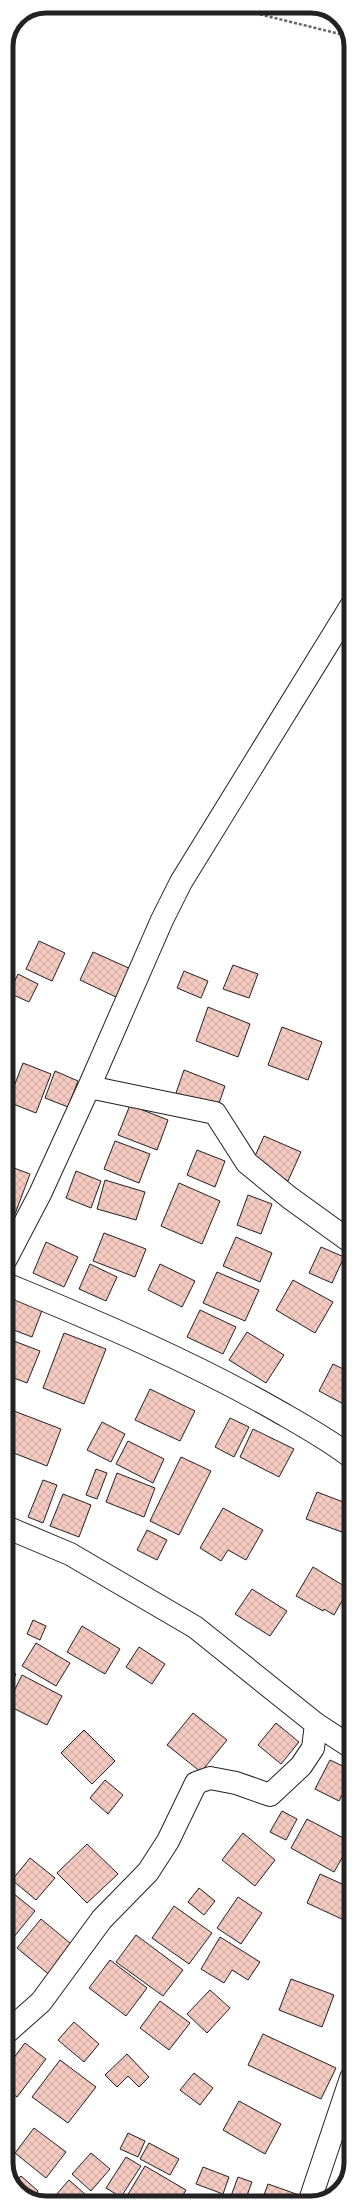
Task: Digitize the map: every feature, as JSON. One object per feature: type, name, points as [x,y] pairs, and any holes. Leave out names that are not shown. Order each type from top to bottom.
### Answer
[{"type":"street","points":[[13,1246],[37,1200],[89,1087],[162,920],[181,882],[344,617]]},
{"type":"street","points":[[89,1087],[216,1114],[247,1163],[290,1198],[344,1237]]},
{"type":"street","points":[[13,1287],[85,1317],[235,1386],[334,1444],[344,1452]]},
{"type":"street","points":[[13,1530],[70,1554],[195,1627],[316,1724],[344,1742]]},
{"type":"street","points":[[13,2026],[41,2002],[102,1919],[148,1872],[168,1841],[196,1783],[210,1778],[236,1783],[270,1795],[301,1766],[313,1748],[316,1724]]},
{"type":"street","points":[[311,2196],[344,2099]]},
{"type":"path","points":[[254,13],[342,34]]},
{"type":"building","points":[[39,941],[65,953],[52,981],[26,969]]},
{"type":"building","points":[[93,952],[131,969],[118,998],[80,980]]},
{"type":"building","points":[[233,965],[258,974],[249,998],[223,989]]},
{"type":"building","points":[[184,971],[208,981],[201,998],[177,988]]},
{"type":"building","points":[[18,974],[38,984],[29,1002],[13,995],[13,985]]},
{"type":"building","points":[[208,1007],[250,1024],[238,1057],[196,1041]]},
{"type":"building","points":[[282,1027],[322,1042],[308,1080],[268,1065]]},
{"type":"building","points":[[23,1063],[51,1074],[36,1113],[13,1104],[13,1089]]},
{"type":"building","points":[[184,1070],[225,1086],[217,1109],[176,1093]]},
{"type":"building","points":[[55,1071],[78,1081],[68,1107],[45,1098]]},
{"type":"building","points":[[130,1105],[168,1120],[157,1150],[118,1135]]},
{"type":"building","points":[[264,1136],[301,1152],[288,1181],[251,1165]]},
{"type":"building","points":[[115,1141],[150,1154],[139,1183],[104,1169]]},
{"type":"building","points":[[197,1150],[225,1161],[215,1187],[187,1175]]},
{"type":"building","points":[[13,1168],[30,1174],[15,1214],[13,1213]]},
{"type":"building","points":[[76,1171],[101,1181],[91,1208],[66,1198]]},
{"type":"building","points":[[105,1180],[145,1192],[136,1220],[97,1209]]},
{"type":"building","points":[[179,1183],[220,1201],[202,1244],[161,1226]]},
{"type":"building","points":[[248,1195],[272,1204],[261,1234],[237,1225]]},
{"type":"building","points":[[104,1233],[146,1249],[135,1277],[93,1261]]},
{"type":"building","points":[[236,1237],[272,1253],[260,1282],[223,1266]]},
{"type":"building","points":[[46,1242],[78,1257],[64,1287],[33,1273]]},
{"type":"building","points":[[321,1247],[344,1257],[332,1283],[309,1273]]},
{"type":"building","points":[[90,1264],[117,1277],[106,1301],[79,1289]]},
{"type":"building","points":[[160,1264],[195,1281],[182,1307],[148,1290]]},
{"type":"building","points":[[217,1272],[259,1290],[245,1321],[203,1303]]},
{"type":"building","points":[[293,1280],[333,1302],[315,1333],[276,1310]]},
{"type":"building","points":[[16,1294],[44,1305],[32,1337],[13,1330],[13,1301]]},
{"type":"building","points":[[200,1310],[236,1327],[223,1354],[187,1337]]},
{"type":"building","points":[[247,1332],[284,1355],[266,1383],[229,1360]]},
{"type":"building","points":[[64,1333],[106,1349],[84,1404],[43,1388]]},
{"type":"building","points":[[13,1341],[40,1351],[27,1383],[13,1378]]},
{"type":"building","points":[[333,1364],[344,1370],[344,1404],[319,1391]]},
{"type":"building","points":[[150,1389],[195,1411],[180,1441],[135,1420]]},
{"type":"building","points":[[14,1411],[61,1429],[47,1466],[13,1453]]},
{"type":"building","points":[[230,1418],[249,1427],[234,1457],[215,1447]]},
{"type":"building","points":[[102,1422],[125,1434],[111,1462],[87,1450]]},
{"type":"building","points":[[253,1429],[294,1449],[279,1477],[240,1457]]},
{"type":"building","points":[[128,1441],[164,1459],[153,1483],[116,1464]]},
{"type":"building","points":[[181,1457],[211,1471],[179,1535],[150,1521]]},
{"type":"building","points":[[96,1469],[107,1473],[97,1499],[86,1495]]},
{"type":"building","points":[[117,1473],[155,1488],[144,1517],[106,1502]]},
{"type":"building","points":[[43,1480],[57,1485],[43,1523],[28,1517]]},
{"type":"building","points":[[317,1492],[344,1502],[344,1526],[342,1532],[306,1519]]},
{"type":"building","points":[[63,1494],[91,1505],[79,1537],[50,1526]]},
{"type":"building","points":[[223,1508],[263,1530],[246,1560],[228,1550],[221,1561],[200,1548]]},
{"type":"building","points":[[147,1530],[167,1540],[157,1560],[137,1550]]},
{"type":"building","points":[[313,1567],[344,1586],[344,1598],[334,1615],[324,1609],[323,1611],[296,1596]]},
{"type":"building","points":[[252,1589],[287,1611],[270,1636],[235,1614]]},
{"type":"building","points":[[33,1620],[46,1626],[40,1640],[27,1634]]},
{"type":"building","points":[[82,1626],[120,1649],[105,1674],[67,1652]]},
{"type":"building","points":[[36,1643],[70,1663],[56,1686],[22,1666]]},
{"type":"building","points":[[139,1647],[165,1664],[152,1684],[126,1667]]},
{"type":"building","points":[[13,1672],[16,1674],[13,1680]]},
{"type":"building","points":[[22,1675],[62,1696],[47,1725],[13,1708],[13,1693]]},
{"type":"building","points":[[193,1713],[227,1740],[201,1772],[167,1745]]},
{"type":"building","points":[[276,1723],[299,1742],[281,1764],[258,1745]]},
{"type":"building","points":[[84,1730],[115,1761],[92,1784],[61,1753]]},
{"type":"building","points":[[330,1760],[344,1767],[344,1791],[339,1801],[315,1789]]},
{"type":"building","points":[[105,1780],[123,1795],[108,1814],[90,1798]]},
{"type":"building","points":[[282,1811],[297,1819],[286,1840],[270,1832]]},
{"type":"building","points":[[307,1819],[344,1838],[344,1854],[334,1872],[291,1848]]},
{"type":"building","points":[[243,1833],[275,1860],[255,1886],[222,1860]]},
{"type":"building","points":[[87,1844],[118,1874],[87,1903],[57,1873]]},
{"type":"building","points":[[30,1858],[55,1878],[36,1900],[13,1881],[13,1879]]},
{"type":"building","points":[[320,1874],[344,1885],[344,1920],[307,1903]]},
{"type":"building","points":[[199,1888],[215,1901],[204,1915],[188,1902]]},
{"type":"building","points":[[13,1893],[35,1911],[13,1938]]},
{"type":"building","points":[[238,1897],[262,1913],[241,1944],[217,1928]]},
{"type":"building","points":[[174,1906],[212,1933],[189,1964],[152,1938]]},
{"type":"building","points":[[41,1919],[76,1948],[52,1977],[17,1948]]},
{"type":"building","points":[[136,1935],[183,1970],[163,1996],[116,1962]]},
{"type":"building","points":[[220,1937],[260,1962],[248,1980],[232,1970],[224,1983],[201,1969]]},
{"type":"building","points":[[110,1960],[147,1988],[126,2016],[89,1988]]},
{"type":"building","points":[[291,1979],[334,1995],[322,2027],[279,2010]]},
{"type":"building","points":[[210,1990],[230,2008],[207,2033],[187,2014]]},
{"type":"building","points":[[160,2001],[190,2023],[169,2050],[140,2028]]},
{"type":"building","points":[[74,2022],[99,2044],[84,2062],[58,2040]]},
{"type":"building","points":[[263,2034],[336,2068],[321,2099],[248,2065]]},
{"type":"building","points":[[25,2043],[46,2059],[17,2097],[13,2094],[13,2059]]},
{"type":"building","points":[[127,2054],[149,2077],[139,2087],[128,2076],[117,2087],[105,2075]]},
{"type":"building","points":[[60,2060],[96,2087],[68,2123],[32,2097]]},
{"type":"building","points":[[194,2073],[213,2088],[200,2105],[180,2090]]},
{"type":"building","points":[[239,2101],[281,2124],[265,2154],[223,2130]]},
{"type":"building","points":[[34,2128],[66,2152],[46,2178],[15,2153]]},
{"type":"building","points":[[128,2133],[145,2141],[138,2157],[120,2149]]},
{"type":"building","points":[[149,2143],[179,2159],[170,2175],[140,2159]]},
{"type":"building","points":[[91,2153],[110,2169],[91,2191],[72,2174]]},
{"type":"building","points":[[126,2157],[141,2166],[122,2196],[106,2188]]},
{"type":"building","points":[[145,2166],[186,2190],[182,2196],[127,2196]]},
{"type":"building","points":[[203,2167],[229,2177],[223,2194],[196,2184]]},
{"type":"building","points":[[21,2176],[38,2191],[35,2194],[30,2192],[24,2188],[17,2180]]},
{"type":"building","points":[[238,2177],[252,2182],[247,2196],[231,2196]]},
{"type":"building","points":[[69,2180],[87,2196],[55,2196]]},
{"type":"building","points":[[268,2184],[299,2195],[299,2196],[264,2196]]}]
